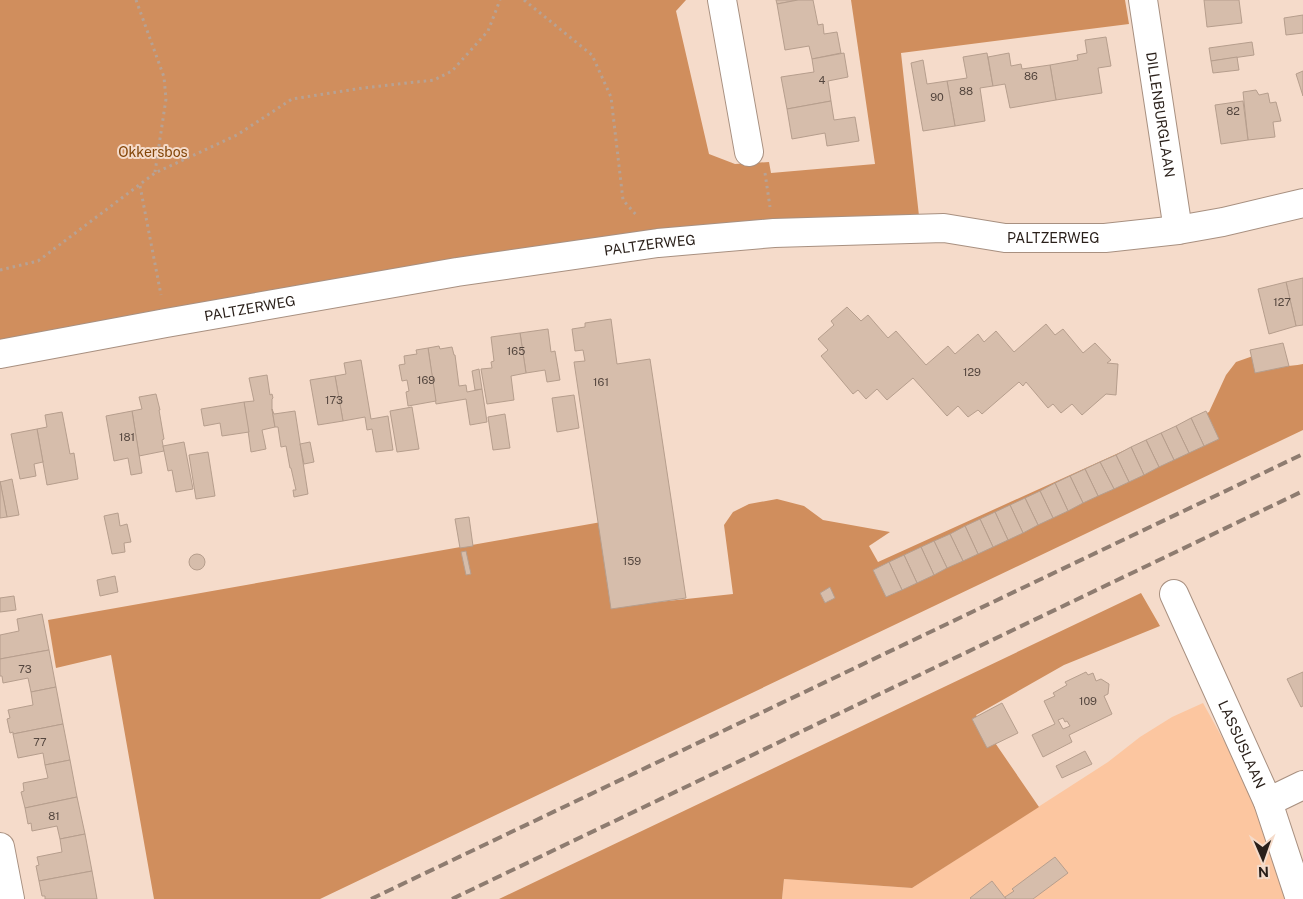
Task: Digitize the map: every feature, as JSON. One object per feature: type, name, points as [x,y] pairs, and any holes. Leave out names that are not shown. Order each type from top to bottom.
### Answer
[{"type":"street","points":[[722,0],[749,152]]},
{"type":"street","name":"DILLENBURGLAAN","points":[[1143,0],[1178,230]]},
{"type":"street","name":"PALTZERWEG","points":[[0,354],[457,272],[658,243],[774,233],[944,228],[1004,238],[1105,238],[1178,230],[1223,222],[1303,203]]},
{"type":"street","name":"LASSUSLAAN","points":[[1174,594],[1268,802],[1300,899]]},
{"type":"street","points":[[1268,802],[1303,785]]},
{"type":"street","points":[[0,847],[10,899]]},
{"type":"path","points":[[136,0],[164,77],[166,99],[155,173]]},
{"type":"path","points":[[0,270],[38,261],[155,173],[237,135],[292,99],[434,80],[452,71],[488,31],[500,0]]},
{"type":"path","points":[[524,0],[592,55],[611,97],[623,200],[658,243]]},
{"type":"path","points":[[749,152],[761,150],[774,233]]},
{"type":"path","points":[[140,185],[166,323]]},
{"type":"shaded area","points":[[1203,703],[1265,815],[1290,899],[782,899],[784,879],[912,888],[1108,762],[1140,737],[1172,717]]},
{"type":"green space","name":"Okkersbos","points":[[0,0],[686,0],[676,11],[709,154],[735,164],[769,162],[771,173],[875,164],[851,0],[1125,0],[1129,24],[901,53],[919,216],[0,349]]},
{"type":"green space","points":[[1253,356],[1277,366],[1303,364],[1303,430],[320,899],[154,899],[111,655],[56,668],[48,620],[607,521],[621,606],[733,594],[724,525],[733,512],[749,504],[777,499],[804,506],[823,520],[890,532],[869,546],[878,562],[1209,412],[1226,375],[1236,362]]},
{"type":"green space","points":[[1141,593],[1160,626],[1064,665],[976,715],[1039,807],[912,888],[784,879],[782,899],[499,899]]},
{"type":"building","points":[[776,0],[798,0],[777,4]]},
{"type":"building","points":[[798,0],[813,0],[818,25],[823,24],[824,34],[837,32],[841,53],[812,59],[809,46],[785,50],[777,4]]},
{"type":"building","points":[[1204,0],[1239,0],[1242,23],[1207,27]]},
{"type":"building","points":[[1303,15],[1303,33],[1286,35],[1284,18]]},
{"type":"building","points":[[1106,37],[1111,66],[1098,68],[1102,93],[1056,100],[1050,65],[1078,60],[1077,55],[1087,53],[1085,40]]},
{"type":"building","points":[[1252,42],[1254,55],[1211,61],[1209,48]]},
{"type":"building","points":[[844,53],[848,77],[828,81],[831,101],[787,109],[781,77],[814,72],[812,59]]},
{"type":"building","points":[[987,53],[993,86],[980,88],[985,121],[955,126],[947,81],[967,78],[963,57]]},
{"type":"building","points":[[1009,53],[1011,66],[1021,64],[1022,69],[1050,65],[1056,100],[1010,108],[1005,84],[993,86],[988,57]]},
{"type":"building","points":[[1237,57],[1239,70],[1213,73],[1211,61]]},
{"type":"building","points":[[923,60],[927,84],[947,81],[955,126],[923,131],[911,63]]},
{"type":"building","points":[[1303,71],[1303,96],[1296,74]]},
{"type":"building","points":[[1256,90],[1259,95],[1268,93],[1270,103],[1276,102],[1281,121],[1273,122],[1275,137],[1248,140],[1243,92]]},
{"type":"building","points":[[831,101],[834,120],[855,117],[859,141],[827,146],[825,133],[792,139],[787,109]]},
{"type":"building","points":[[1243,101],[1248,140],[1221,144],[1215,105]]},
{"type":"building","points":[[1303,278],[1303,325],[1296,326],[1286,282]]},
{"type":"building","points":[[1286,282],[1296,326],[1269,334],[1258,289]]},
{"type":"building","points":[[847,307],[861,321],[868,315],[888,338],[896,331],[926,365],[948,346],[955,354],[978,334],[984,342],[996,331],[1014,352],[1046,324],[1055,335],[1063,329],[1083,353],[1095,343],[1111,360],[1107,363],[1118,364],[1116,395],[1106,394],[1082,415],[1072,404],[1061,413],[1053,404],[1048,408],[1026,382],[1023,386],[1019,382],[982,414],[978,410],[968,417],[958,406],[947,416],[913,378],[887,400],[877,389],[866,399],[858,390],[853,394],[821,356],[828,350],[818,339],[834,325],[831,321]]},
{"type":"building","points":[[611,319],[617,364],[650,359],[686,598],[611,609],[574,362],[585,361],[583,350],[575,351],[572,329],[585,327],[585,323]]},
{"type":"building","points":[[548,329],[551,352],[555,351],[560,380],[547,382],[545,370],[526,373],[520,333]]},
{"type":"building","points":[[520,333],[526,373],[511,376],[514,400],[487,404],[481,369],[492,368],[491,362],[494,361],[491,337]]},
{"type":"building","points":[[1283,343],[1289,366],[1255,373],[1250,350]]},
{"type":"building","points":[[439,346],[440,349],[452,347],[455,355],[459,386],[466,385],[467,392],[482,389],[487,422],[470,425],[466,399],[436,404],[428,348]]},
{"type":"building","points":[[428,348],[436,401],[408,406],[406,392],[409,391],[407,380],[402,381],[399,365],[405,364],[404,356],[417,354],[416,350]]},
{"type":"building","points":[[361,360],[371,419],[388,416],[393,450],[376,452],[372,429],[367,430],[365,417],[343,421],[335,376],[346,374],[344,363]]},
{"type":"building","points":[[479,369],[482,389],[475,390],[472,371]]},
{"type":"building","points":[[267,375],[270,395],[272,394],[273,398],[272,409],[275,427],[262,430],[266,449],[251,452],[244,402],[254,401],[249,378]]},
{"type":"building","points":[[335,376],[343,421],[318,425],[310,380]]},
{"type":"building","points":[[156,394],[160,410],[164,451],[139,456],[132,411],[142,409],[139,397]]},
{"type":"building","points":[[574,395],[579,428],[557,432],[552,398]]},
{"type":"building","points":[[244,402],[249,432],[222,436],[220,423],[204,426],[201,409]]},
{"type":"building","points":[[412,407],[419,449],[397,452],[390,411]]},
{"type":"building","points":[[272,409],[274,414],[295,411],[308,494],[294,497],[293,490],[296,490],[286,446],[281,447],[278,427],[275,427]]},
{"type":"building","points":[[132,411],[142,473],[131,475],[128,458],[114,461],[106,416]]},
{"type":"building","points":[[1206,411],[1219,439],[1204,446],[1191,418]]},
{"type":"building","points":[[62,412],[70,454],[74,453],[78,479],[47,485],[37,429],[47,427],[45,415]]},
{"type":"building","points":[[505,414],[510,448],[493,450],[488,417]]},
{"type":"building","points":[[1191,418],[1204,446],[1189,453],[1176,426]]},
{"type":"building","points":[[1176,426],[1189,453],[1174,460],[1161,433]]},
{"type":"building","points":[[37,429],[43,462],[34,464],[36,476],[20,479],[11,434]]},
{"type":"building","points":[[1161,433],[1174,460],[1159,467],[1146,440]]},
{"type":"building","points":[[1146,440],[1159,467],[1144,475],[1131,447]]},
{"type":"building","points":[[184,442],[193,489],[176,492],[172,470],[168,471],[163,446]]},
{"type":"building","points":[[310,442],[314,462],[304,464],[300,444]]},
{"type":"building","points":[[1131,447],[1144,475],[1129,482],[1116,455]]},
{"type":"building","points":[[208,452],[215,496],[196,499],[189,455]]},
{"type":"building","points":[[1116,455],[1129,482],[1114,489],[1100,462]]},
{"type":"building","points":[[1100,462],[1114,489],[1098,496],[1085,469]]},
{"type":"building","points":[[1085,469],[1098,496],[1083,503],[1070,476]]},
{"type":"building","points":[[1070,476],[1083,503],[1068,511],[1055,483]]},
{"type":"building","points":[[12,479],[19,515],[7,517],[0,482]]},
{"type":"building","points":[[0,481],[7,517],[0,518]]},
{"type":"building","points":[[1055,483],[1068,511],[1053,518],[1040,491]]},
{"type":"building","points":[[1040,491],[1053,518],[1038,525],[1025,498]]},
{"type":"building","points":[[1025,498],[1038,525],[1023,533],[1010,505]]},
{"type":"building","points":[[1010,505],[1023,533],[1008,540],[995,512]]},
{"type":"building","points":[[995,512],[1008,540],[993,547],[980,519]]},
{"type":"building","points":[[118,513],[120,526],[127,524],[131,542],[124,543],[125,552],[112,554],[104,516]]},
{"type":"building","points":[[469,517],[473,546],[460,548],[455,519]]},
{"type":"building","points":[[980,519],[993,547],[978,554],[965,526]]},
{"type":"building","points":[[965,526],[978,554],[963,561],[950,534]]},
{"type":"building","points":[[950,534],[963,561],[947,568],[934,541]]},
{"type":"building","points":[[934,541],[947,568],[934,575],[921,547]]},
{"type":"building","points":[[921,547],[934,575],[917,583],[904,555]]},
{"type":"building","points":[[466,551],[471,574],[466,575],[461,552]]},
{"type":"building","points":[[197,554],[203,556],[205,562],[203,568],[197,570],[191,568],[189,562],[191,556]]},
{"type":"building","points":[[904,555],[917,583],[902,590],[889,562]]},
{"type":"building","points":[[889,562],[902,590],[886,597],[873,570]]},
{"type":"building","points":[[115,576],[118,592],[100,596],[97,580]]},
{"type":"building","points":[[830,587],[835,598],[825,603],[820,593]]},
{"type":"building","points":[[14,596],[16,610],[0,612],[0,598]]},
{"type":"building","points":[[42,614],[49,650],[0,659],[0,635],[19,631],[17,619]]},
{"type":"building","points":[[49,650],[56,687],[31,692],[28,678],[3,683],[2,676],[0,676],[0,659]]},
{"type":"building","points":[[1086,672],[1088,675],[1093,673],[1096,681],[1101,679],[1109,684],[1108,694],[1104,696],[1112,714],[1069,735],[1072,742],[1043,757],[1032,735],[1055,724],[1044,701],[1055,696],[1053,693],[1067,685],[1065,682]],"holes":[[[1063,718],[1065,722],[1067,721],[1070,726],[1063,729],[1058,720]]]},
{"type":"building","points":[[1303,672],[1303,706],[1301,707],[1287,679]]},
{"type":"building","points":[[56,687],[63,724],[10,733],[7,719],[10,718],[8,710],[33,705],[31,692]]},
{"type":"building","points":[[1002,703],[1018,733],[987,748],[972,719]]},
{"type":"building","points":[[63,724],[70,760],[45,765],[43,753],[18,758],[13,734]]},
{"type":"building","points":[[1085,751],[1092,764],[1062,778],[1056,766]]},
{"type":"building","points":[[70,760],[77,797],[25,808],[21,792],[24,791],[23,783],[48,778],[45,765]]},
{"type":"building","points":[[77,797],[85,834],[60,839],[57,826],[32,831],[31,823],[28,824],[25,808]]},
{"type":"building","points":[[85,834],[92,871],[39,881],[36,866],[39,865],[37,857],[62,852],[60,839]]},
{"type":"building","points":[[1055,857],[1068,873],[1033,899],[1006,899],[1005,897],[1014,891],[1012,889]]},
{"type":"building","points":[[92,871],[97,899],[45,899],[45,896],[42,896],[39,881]]},
{"type":"building","points":[[992,881],[1006,899],[970,898]]},
{"type":"railway","points":[[371,899],[1303,454]]},
{"type":"railway","points":[[452,899],[1303,491]]}]
